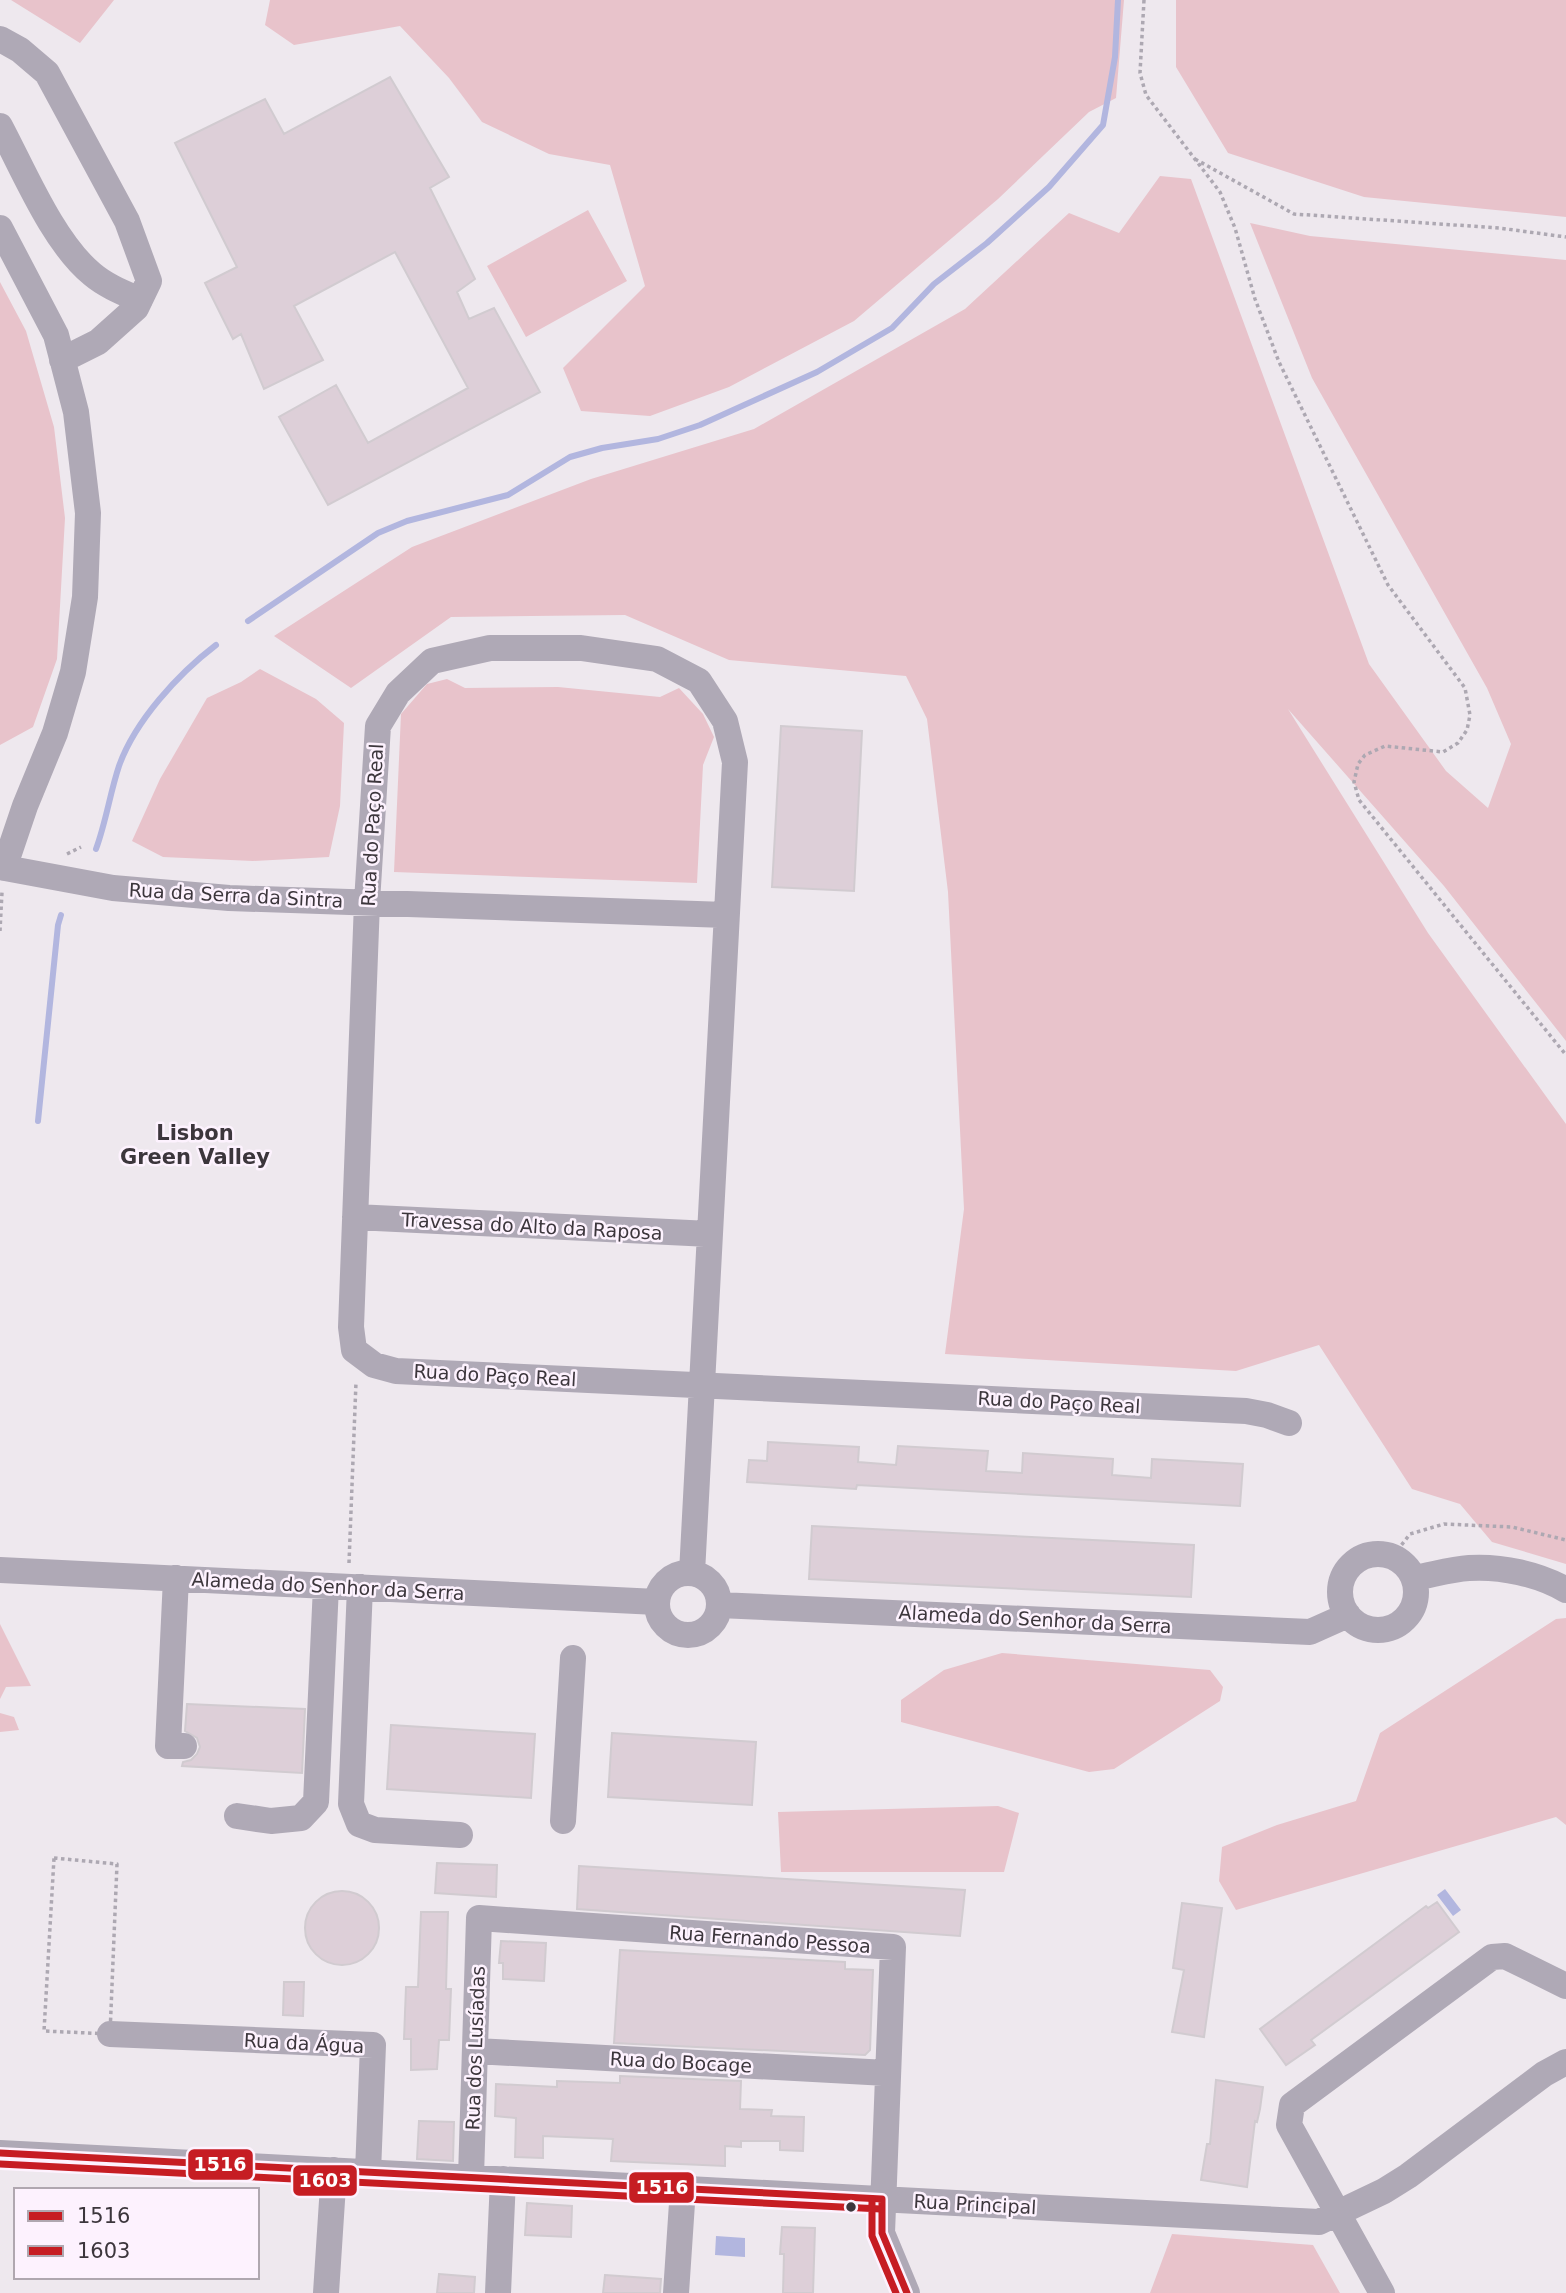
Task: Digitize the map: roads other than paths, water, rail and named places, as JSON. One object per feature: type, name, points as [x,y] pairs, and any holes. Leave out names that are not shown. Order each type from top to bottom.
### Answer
[{"type":"street","points":[[3,47],[47,73],[127,221],[149,281],[136,308],[98,342],[62,360]]},
{"type":"street","points":[[0,126],[55,230],[79,261],[92,274],[120,292],[140,300]]},
{"type":"street","points":[[0,228],[56,335],[76,412],[88,513],[86,597],[74,672],[55,733],[2,867]]},
{"type":"street","name":"Rua do Paço Real","points":[[692,1573],[702,1386],[710,1234],[726,915],[735,762],[725,721],[699,681],[657,659],[581,648],[490,648],[432,661],[398,693],[378,726],[367,902],[351,1327],[354,1350],[374,1365],[396,1371],[702,1386],[1246,1411],[1289,1423]]},
{"type":"street","name":"Rua da Serra da Sintra","points":[[2,867],[113,888],[229,898],[726,915]]},
{"type":"street","name":"Travessa do Alto da Raposa","points":[[355,1217],[710,1234]]},
{"type":"street","points":[[1378,1553],[1393,1556],[1406,1565],[1414,1578],[1417,1594],[1413,1609],[1404,1621],[1390,1629],[1374,1630],[1359,1626],[1348,1615],[1342,1603],[1340,1589],[1343,1576],[1352,1564],[1363,1556],[1378,1553]]},
{"type":"street","points":[[1414,1578],[1469,1568],[1509,1570],[1566,1590]]},
{"type":"street","name":"Alameda do Senhor da Serra","points":[[0,1570],[657,1602]]},
{"type":"street","points":[[692,1573],[703,1576],[712,1583],[719,1605],[716,1617],[709,1627],[699,1633],[686,1635],[665,1625],[658,1614],[657,1602],[660,1590],[668,1580],[679,1574],[692,1573]]},
{"type":"street","points":[[176,1578],[168,1746],[184,1746]]},
{"type":"street","points":[[345,1587],[359,1763],[351,1804],[359,1824],[375,1830],[460,1835]]},
{"type":"street","points":[[237,1816],[271,1821],[301,1818],[316,1802],[345,1587]]},
{"type":"street","name":"Alameda do Senhor da Serra","points":[[719,1605],[1311,1632],[1348,1615]]},
{"type":"street","points":[[563,1821],[573,1658]]},
{"type":"street","name":"Rua dos Lusíadas","points":[[471,2177],[479,1918]]},
{"type":"street","name":"Rua Fernando Pessoa","points":[[479,1918],[893,1947],[882,2232],[907,2293]]},
{"type":"street","points":[[1382,2293],[1289,2125],[1293,2105],[1492,1957],[1505,1956],[1566,1986]]},
{"type":"street","name":"Rua da Água","points":[[110,2034],[373,2045],[368,2172]]},
{"type":"street","name":"Rua do Bocage","points":[[475,2051],[887,2073]]},
{"type":"street","name":"Rua Principal","points":[[0,2153],[1319,2222],[1408,2176],[1544,2074],[1566,2062]]},
{"type":"street","points":[[326,2293],[334,2170]]},
{"type":"street","points":[[498,2293],[503,2179]]},
{"type":"street","points":[[676,2293],[683,2188]]},
{"type":"water","points":[[1445,1889],[1461,1910],[1453,1916],[1437,1895]]},
{"type":"water","points":[[716,2236],[745,2238],[745,2257],[715,2255]]},
{"type":"waterway","points":[[248,621],[378,533],[407,521],[508,495],[570,457],[602,448],[658,439],[700,425],[817,372],[892,328],[934,284],[987,243],[1049,187],[1103,125],[1115,57],[1118,0]]},
{"type":"waterway","points":[[96,849],[126,749],[159,700],[187,670],[216,645]]},
{"type":"waterway","points":[[38,1121],[61,915]]},
{"type":"district","name":"Lisbon Green Valley","points":[[195,1145]]}]
